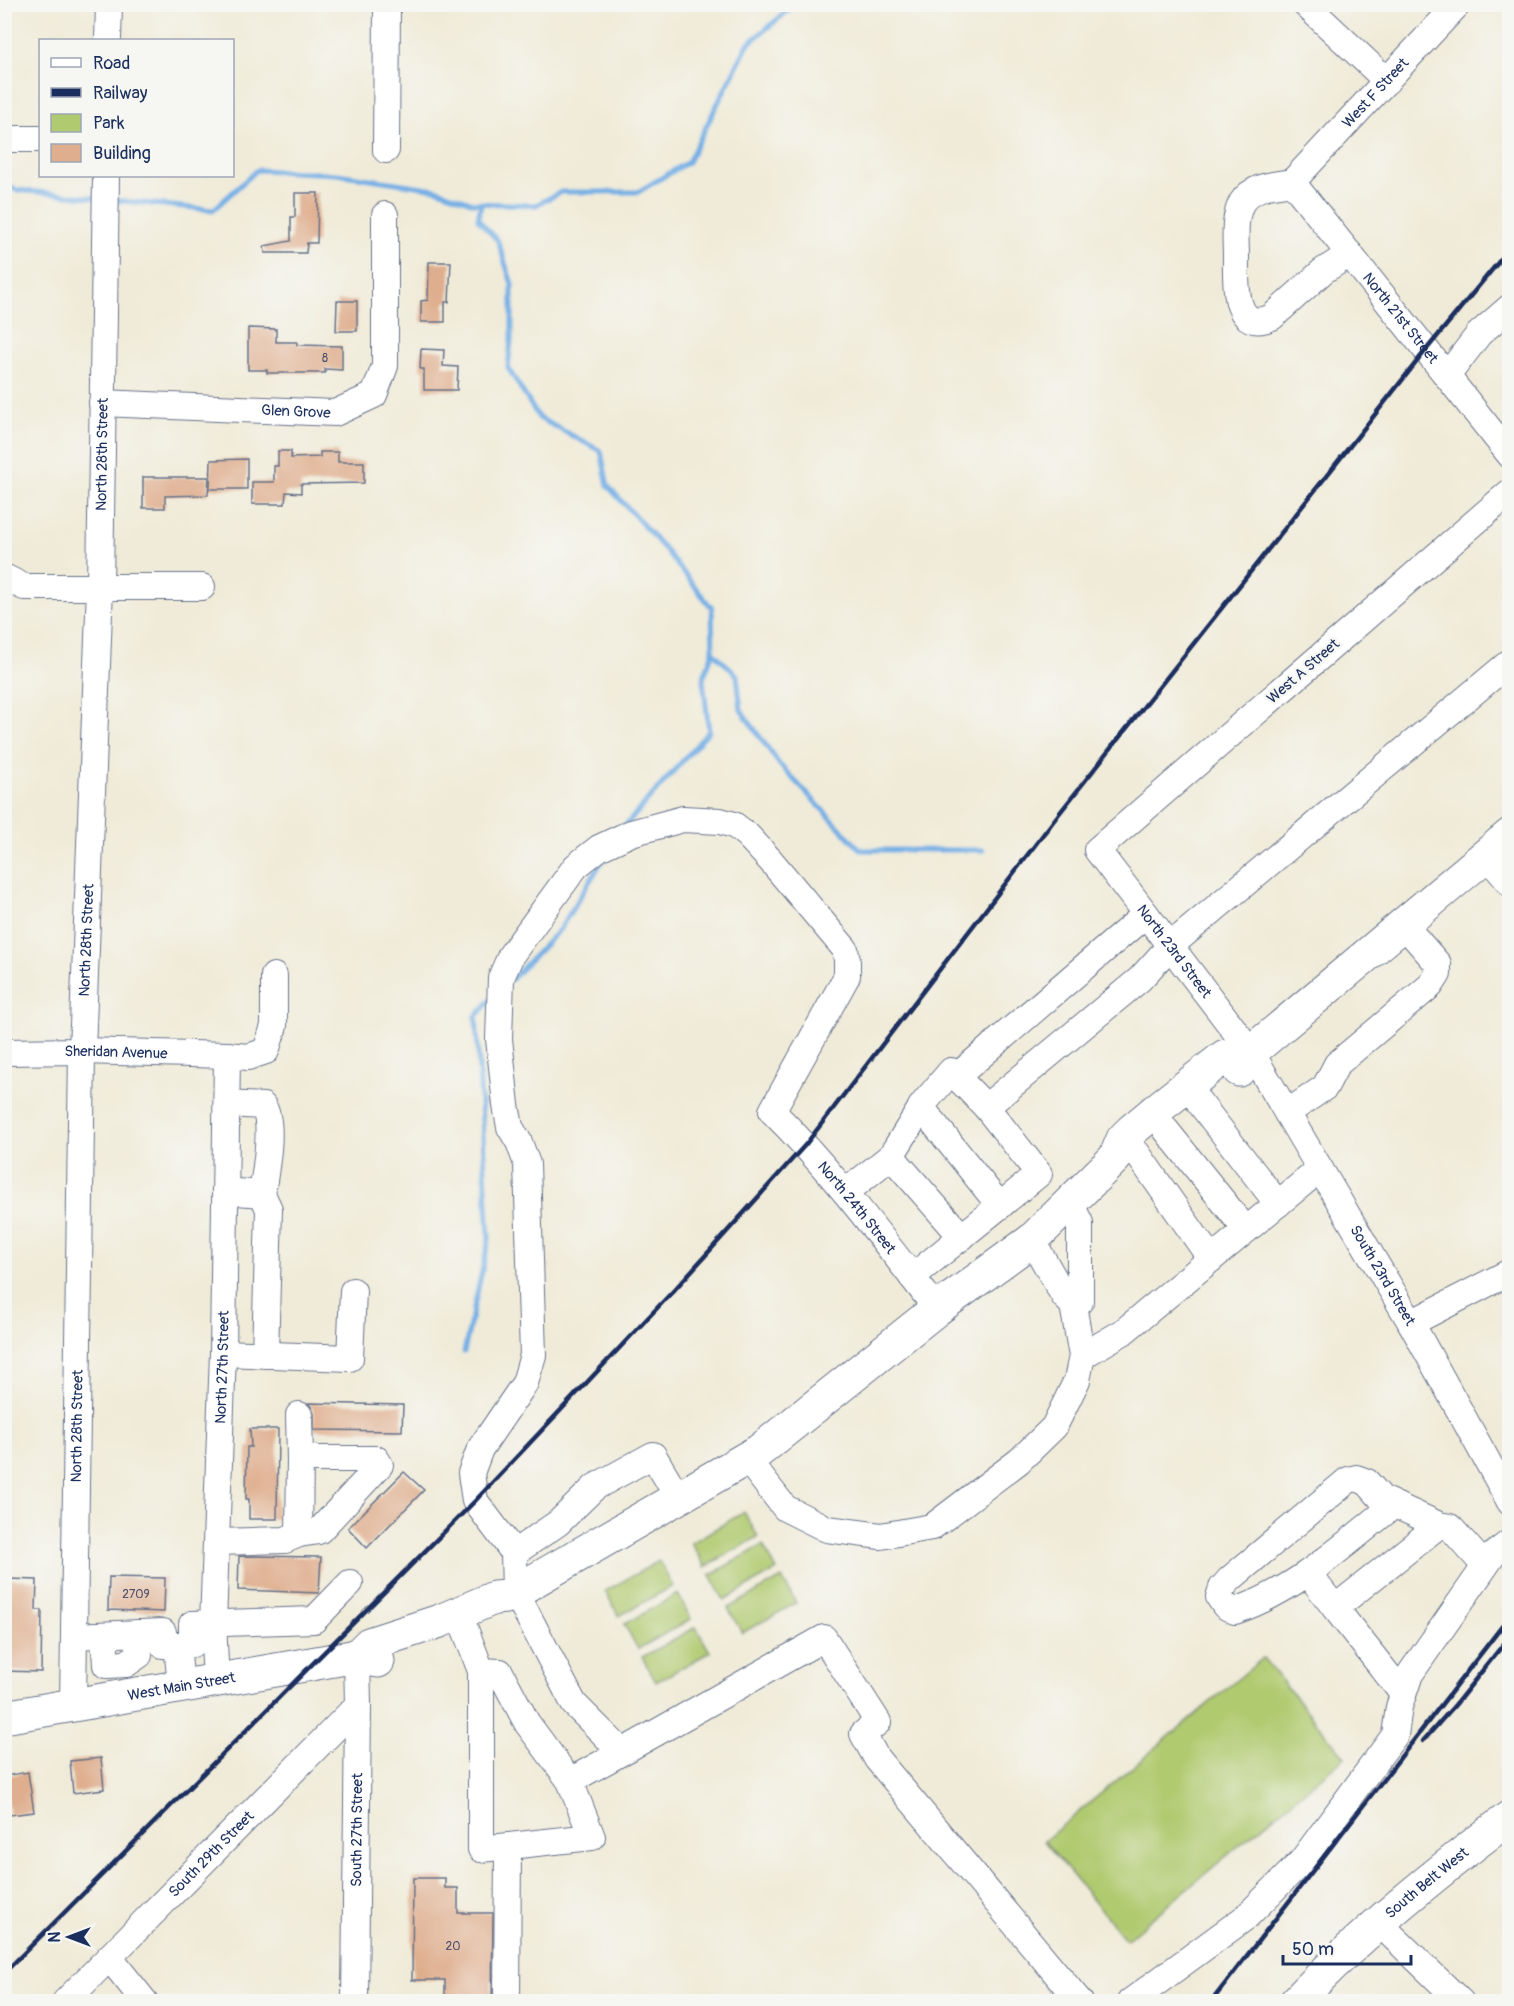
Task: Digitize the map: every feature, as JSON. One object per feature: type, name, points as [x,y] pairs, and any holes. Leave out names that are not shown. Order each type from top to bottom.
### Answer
[{"type":"main road","points":[[511,1594],[503,1609],[465,1629],[420,1648],[375,1661],[357,1656],[369,1644],[440,1621],[511,1594],[759,1451],[937,1309],[1032,1240],[1070,1202],[1126,1156],[1166,1130],[1235,1074],[1251,1052],[1503,841]]},
{"type":"main road","points":[[1126,1156],[1123,1139],[1131,1131],[1225,1056],[1251,1052]]},
{"type":"main road","name":"West Main Street","points":[[4,1717],[357,1656]]},
{"type":"main road","name":"South Belt West","points":[[1296,2001],[1379,1923],[1509,1816]]},
{"type":"street","points":[[108,39],[109,4]]},
{"type":"street","points":[[386,150],[387,4]]},
{"type":"street","points":[[1305,4],[1387,81]]},
{"type":"street","name":"West F Street","points":[[1292,182],[1458,4]]},
{"type":"street","points":[[4,139],[39,139]]},
{"type":"street","name":"North 28th Street","points":[[73,1705],[82,1052],[100,587],[106,177]]},
{"type":"street","points":[[1292,182],[1256,190],[1243,202],[1238,213],[1236,289],[1242,311],[1257,320],[1272,317],[1323,271],[1350,254]]},
{"type":"street","name":"North 21st Street","points":[[1292,182],[1509,455]]},
{"type":"street","name":"Glen Grove","points":[[102,403],[335,413],[374,395],[385,366],[385,215]]},
{"type":"street","points":[[1447,376],[1479,334],[1509,307]]},
{"type":"street","name":"West A Street","points":[[1097,850],[1509,492]]},
{"type":"street","points":[[4,577],[24,587],[201,587]]},
{"type":"street","points":[[986,1107],[1140,980],[1170,946],[1509,662]]},
{"type":"street","name":"North 24th Street","points":[[514,1553],[475,1501],[471,1473],[480,1449],[525,1383],[533,1355],[527,1164],[519,1142],[510,1127],[506,1105],[499,1039],[501,978],[511,955],[576,866],[600,848],[631,832],[683,819],[720,821],[734,825],[747,835],[771,861],[845,949],[847,976],[772,1111],[806,1144],[937,1309]]},
{"type":"street","points":[[1503,841],[1509,883]]},
{"type":"street","name":"North 23rd Street","points":[[1097,850],[1251,1052]]},
{"type":"street","points":[[956,1077],[1146,914]]},
{"type":"street","points":[[1287,1113],[1325,1087],[1337,1064],[1431,985],[1438,974],[1438,964],[1403,924]]},
{"type":"street","name":"Sheridan Avenue","points":[[4,1052],[248,1057],[266,1051],[274,1026],[274,976]]},
{"type":"street","name":"South 23rd Street","points":[[1251,1052],[1411,1323],[1509,1502]]},
{"type":"street","name":"North 27th Street","points":[[216,1681],[202,1624],[217,1542],[223,1353],[227,1055]]},
{"type":"street","points":[[846,1192],[891,1156],[921,1107],[951,1071],[986,1107],[1039,1174],[912,1277]]},
{"type":"street","points":[[1199,1102],[1278,1204]]},
{"type":"street","points":[[226,1104],[263,1106],[268,1113],[262,1194],[269,1209],[265,1355]]},
{"type":"street","points":[[921,1107],[1000,1206]]},
{"type":"street","points":[[1166,1130],[1246,1230]]},
{"type":"street","points":[[891,1156],[962,1237]]},
{"type":"street","points":[[1126,1156],[1211,1259]]},
{"type":"street","points":[[1082,1356],[1123,1332],[1320,1169]]},
{"type":"street","points":[[225,1191],[262,1194]]},
{"type":"street","points":[[1070,1202],[1080,1222],[1080,1301],[1073,1305]]},
{"type":"street","points":[[746,1458],[784,1508],[827,1529],[881,1536],[932,1527],[1019,1461],[1054,1427],[1077,1380],[1082,1356],[1073,1305],[1064,1296],[1032,1240]]},
{"type":"street","points":[[1411,1323],[1509,1272]]},
{"type":"street","points":[[223,1353],[350,1358],[353,1291]]},
{"type":"street","points":[[299,1415],[299,1534]]},
{"type":"street","points":[[622,1752],[574,1704],[511,1594],[514,1553],[558,1523],[595,1487],[653,1455],[678,1497]]},
{"type":"street","points":[[217,1542],[285,1540],[299,1534],[319,1531],[380,1466],[376,1459],[300,1459]]},
{"type":"street","points":[[1394,1505],[1308,1573],[1250,1606],[1235,1611],[1225,1606],[1219,1597],[1222,1588],[1230,1579],[1348,1480],[1356,1478],[1367,1482],[1382,1499],[1439,1525],[1450,1527],[1485,1566]]},
{"type":"street","points":[[558,1523],[576,1556]]},
{"type":"street","points":[[1335,1608],[1439,1525]]},
{"type":"street","points":[[1130,2001],[1246,1917],[1301,1862],[1395,1735],[1403,1694],[1410,1674],[1493,1555],[1509,1542]]},
{"type":"street","points":[[1308,1573],[1403,1694]]},
{"type":"street","points":[[181,1686],[159,1637],[163,1619],[192,1617],[202,1624],[314,1620],[350,1583]]},
{"type":"street","points":[[465,1629],[481,1671],[481,1849],[592,1837],[570,1781],[527,1723],[500,1672],[481,1671]]},
{"type":"street","points":[[74,1636],[159,1637]]},
{"type":"street","points":[[570,1781],[824,1638],[879,1722],[862,1734],[877,1759],[1080,2001]]},
{"type":"street","name":"South 27th Street","points":[[355,2001],[357,1656]]},
{"type":"street","name":"South 29th Street","points":[[65,2001],[358,1705]]},
{"type":"street","points":[[507,2001],[508,1846]]},
{"type":"street","points":[[1379,1923],[1461,2001]]},
{"type":"street","points":[[109,1958],[145,2001]]},
{"type":"green space","points":[[744,1512],[758,1537],[705,1567],[691,1543]]},
{"type":"green space","points":[[763,1545],[777,1570],[724,1600],[710,1575]]},
{"type":"green space","points":[[659,1561],[673,1586],[619,1616],[605,1591]]},
{"type":"green space","points":[[782,1578],[796,1603],[742,1633],[728,1608]]},
{"type":"green space","points":[[678,1594],[691,1619],[638,1649],[624,1624]]},
{"type":"green space","points":[[696,1627],[710,1652],[656,1682],[642,1657]]},
{"type":"green space","points":[[1263,1658],[1345,1757],[1126,1940],[1044,1841]]},
{"type":"building","points":[[295,193],[318,193],[317,243],[307,243],[306,253],[265,253],[264,246],[291,241],[291,217],[295,217]]},
{"type":"building","points":[[429,262],[451,262],[449,302],[445,302],[445,322],[421,322],[421,301],[428,300]]},
{"type":"building","points":[[337,301],[357,301],[357,331],[336,331]]},
{"type":"building","points":[[248,328],[276,329],[276,342],[342,346],[342,370],[325,369],[325,373],[267,373],[267,370],[248,370]]},
{"type":"building","points":[[421,349],[444,350],[443,366],[458,367],[457,390],[424,390],[424,369],[420,369]]},
{"type":"building","points":[[278,451],[291,451],[291,458],[320,457],[320,452],[338,452],[338,462],[364,462],[364,483],[301,484],[301,493],[286,492],[285,504],[252,504],[252,482],[274,482],[274,466],[278,466]]},
{"type":"building","points":[[247,459],[247,489],[210,489],[211,460]]},
{"type":"building","points":[[143,477],[209,477],[208,495],[165,496],[165,508],[143,508]]},
{"type":"building","points":[[308,1403],[403,1405],[402,1431],[314,1430],[314,1414]]},
{"type":"building","points":[[250,1429],[278,1429],[277,1519],[249,1519],[249,1499],[246,1499],[247,1447],[251,1447]]},
{"type":"building","points":[[404,1472],[424,1490],[367,1548],[348,1528]]},
{"type":"building","points":[[239,1556],[321,1557],[319,1593],[238,1590]]},
{"type":"building","points":[[109,1577],[165,1578],[164,1612],[108,1610]]},
{"type":"building","points":[[9,1579],[37,1580],[36,1610],[42,1610],[41,1672],[4,1671],[4,1609],[8,1610]]},
{"type":"building","points":[[101,1758],[104,1789],[73,1793],[70,1761]]},
{"type":"building","points":[[28,1772],[34,1812],[10,1815],[4,1776]]},
{"type":"building","points":[[413,1878],[445,1878],[445,1888],[458,1888],[458,1913],[493,1913],[492,2001],[445,2001],[445,1980],[412,1980]]},
{"type":"waterway","points":[[113,200],[213,210],[257,170],[337,174],[436,189],[473,203],[536,205],[561,192],[638,192],[688,162],[748,44],[796,4]]},
{"type":"waterway","points":[[4,185],[17,190],[98,198]]},
{"type":"waterway","points":[[481,203],[478,219],[498,241],[512,284],[512,332],[508,368],[539,418],[601,451],[608,486],[662,546],[712,608],[713,652],[737,675],[741,710],[779,764],[861,850],[983,850]]},
{"type":"waterway","points":[[626,825],[709,731],[703,679],[713,652]]},
{"type":"waterway","points":[[512,979],[560,929],[606,855]]},
{"type":"waterway","points":[[464,1352],[489,1239],[476,1016],[491,1000]]},
{"type":"railway","points":[[4,1973],[475,1501],[676,1288],[806,1144],[1058,815],[1426,350],[1510,248]]},
{"type":"railway","points":[[1211,2002],[1510,1616]]},
{"type":"railway","points":[[1423,1741],[1510,1636]]}]
